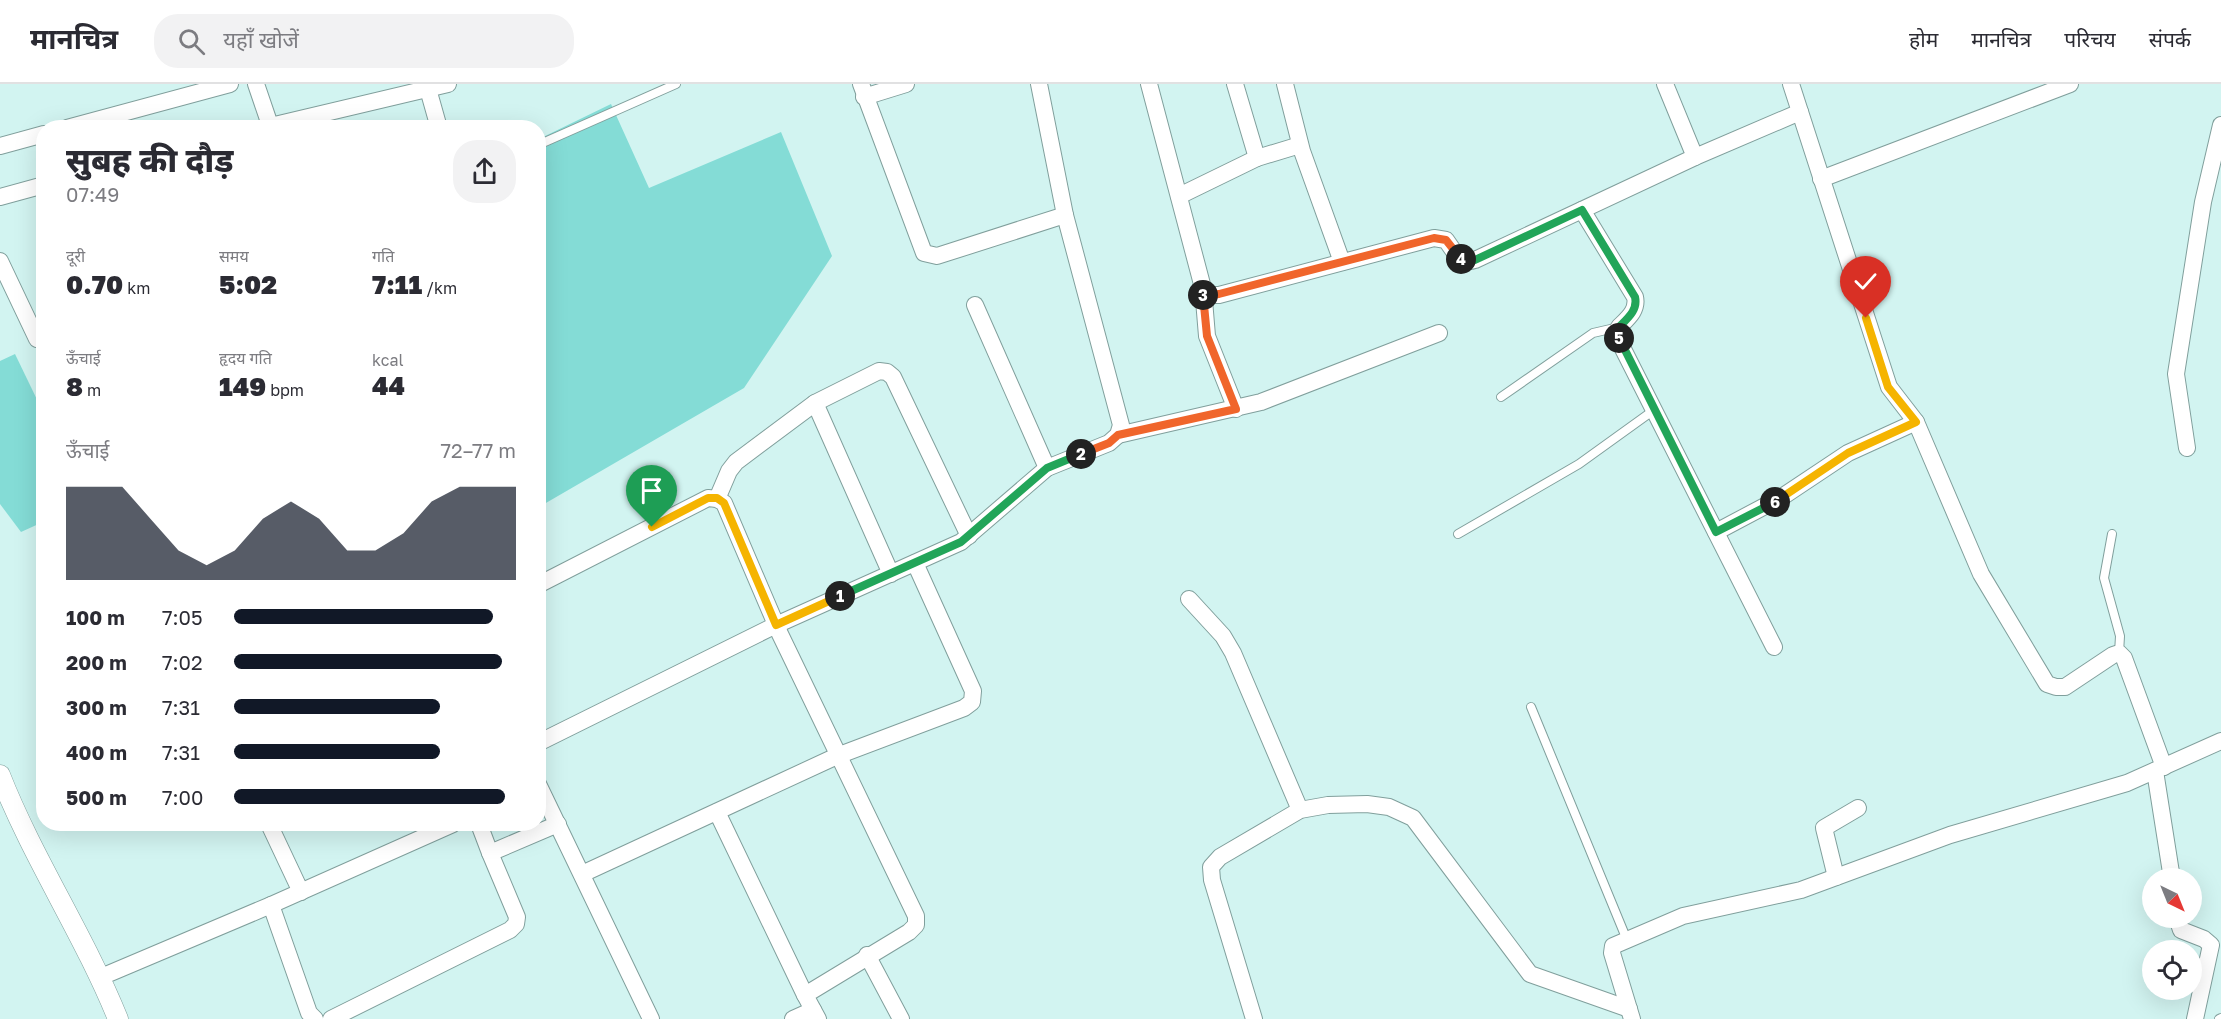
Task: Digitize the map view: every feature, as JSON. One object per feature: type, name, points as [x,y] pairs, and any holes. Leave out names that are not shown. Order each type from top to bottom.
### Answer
[{"type":"street","points":[[97,120],[230,84]]},
{"type":"street","points":[[256,84],[266,120]]},
{"type":"street","points":[[297,120],[448,84]]},
{"type":"street","points":[[906,84],[863,90],[924,253],[937,256],[1065,215]]},
{"type":"street","points":[[1039,84],[1065,215],[1120,425],[1118,435]]},
{"type":"street","points":[[1149,84],[1203,288],[1207,336],[1236,409]]},
{"type":"street","points":[[1235,84],[1257,158]]},
{"type":"street","points":[[1285,84],[1300,145],[1341,262]]},
{"type":"street","points":[[1665,84],[1695,157]]},
{"type":"street","points":[[1791,84],[1888,387],[1916,422],[1981,574],[2047,684],[2065,687],[2119,653],[2124,658],[2160,769],[2171,868]]},
{"type":"street","points":[[1821,180],[2070,84]]},
{"type":"street","points":[[428,88],[437,120]]},
{"type":"street","points":[[1203,288],[1210,295],[1219,294],[1440,237],[1461,260],[1468,262],[1800,111]]},
{"type":"street","points":[[2187,448],[2176,374],[2203,202],[2221,125]]},
{"type":"street","points":[[0,146],[36,136]]},
{"type":"street","points":[[1179,196],[1257,158],[1300,145]]},
{"type":"street","points":[[0,197],[36,187]]},
{"type":"street","points":[[1582,210],[1635,297],[1636,304],[1633,312],[1619,327],[1621,345],[1774,647]]},
{"type":"street","points":[[0,261],[36,337]]},
{"type":"street","points":[[975,305],[1047,468]]},
{"type":"street","points":[[546,739],[776,625],[961,542],[1047,468],[1109,443],[1118,435],[1236,409],[1439,333]]},
{"type":"street","points":[[717,498],[729,471],[736,462],[815,403],[879,371],[887,372],[893,377],[969,536]]},
{"type":"street","points":[[815,403],[891,574]]},
{"type":"street","points":[[1716,532],[1782,497],[1853,450],[1916,422]]},
{"type":"street","points":[[546,581],[708,498],[717,498],[724,503],[776,625],[837,756],[916,916],[916,925],[909,932],[867,955],[805,995]]},
{"type":"street","points":[[582,874],[837,756],[964,708],[972,702],[973,691],[915,563]]},
{"type":"street","points":[[1189,599],[1223,636],[1233,653],[1300,810]]},
{"type":"street","points":[[1631,1014],[1611,948],[1627,940],[1683,916],[1801,890],[1950,835],[2127,783],[2221,741]]},
{"type":"street","points":[[0,775],[6,810],[101,977],[118,1019]]},
{"type":"street","points":[[546,800],[651,1019]]},
{"type":"street","points":[[1254,1019],[1212,880],[1211,867],[1220,857],[1300,810],[1328,805],[1367,804],[1389,807],[1413,818],[1530,974],[1631,1014]]},
{"type":"street","points":[[1836,877],[1824,828],[1858,808]]},
{"type":"street","points":[[717,812],[815,1014],[793,1019]]},
{"type":"street","points":[[546,829],[558,824]]},
{"type":"street","points":[[272,831],[301,892]]},
{"type":"street","points":[[101,977],[437,831]]},
{"type":"street","points":[[331,1019],[510,930],[516,924],[518,917],[482,831]]},
{"type":"street","points":[[490,853],[542,831]]},
{"type":"street","points":[[271,905],[309,1013],[315,1019]]},
{"type":"street","points":[[2180,928],[2204,939],[2211,945],[2195,1019]]},
{"type":"street","points":[[867,955],[901,1019]]},
{"type":"lane","points":[[546,142],[676,84]]},
{"type":"lane","points":[[1501,397],[1593,333],[1619,327]]},
{"type":"lane","points":[[1458,534],[1579,464],[1654,410]]},
{"type":"lane","points":[[2112,534],[2104,578],[2120,636],[2119,653]]},
{"type":"lane","points":[[1531,707],[1627,940]]},
{"type":"shaded area","points":[[611,104],[649,188],[781,132],[832,256],[744,388],[546,503],[546,136]]},
{"type":"shaded area","points":[[15,354],[36,398],[36,525],[21,532],[0,504],[0,361]]},
{"type":"route","points":[[652,527],[708,498],[717,498],[724,503],[776,625],[961,542],[1047,468],[1109,443],[1118,435],[1236,409],[1207,336],[1203,288],[1210,295],[1219,294],[1440,237],[1446,240],[1461,260],[1468,262],[1582,210],[1635,297],[1636,304],[1633,312],[1619,327],[1618,336],[1621,345],[1716,532],[1782,497],[1848,453],[1916,422],[1888,387],[1866,318]]}]
